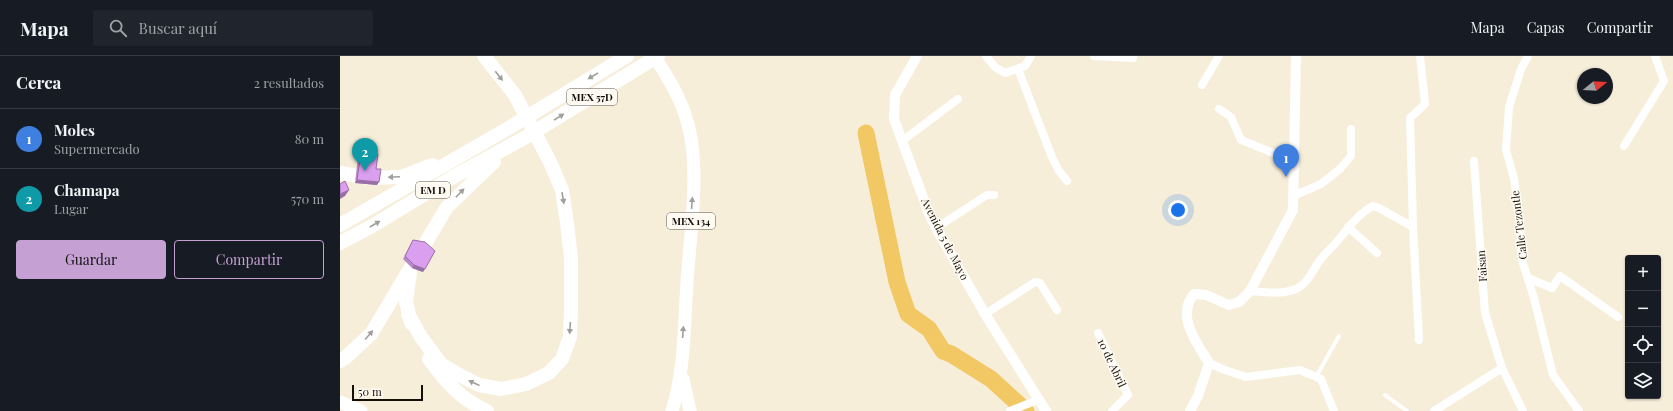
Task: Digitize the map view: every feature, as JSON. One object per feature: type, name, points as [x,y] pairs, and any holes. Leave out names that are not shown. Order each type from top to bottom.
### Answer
[{"type":"highway","points":[[408,314],[421,337],[441,364],[479,385],[500,389],[526,384],[549,373],[562,359],[570,337],[572,282],[570,241],[562,190],[550,162],[515,95],[484,56]]},
{"type":"highway","name":"MEX 57D","points":[[507,129],[626,56]]},
{"type":"highway","name":"MEX 134","points":[[654,56],[667,76],[688,121],[692,150],[693,188],[681,371]]},
{"type":"highway","name":"MEX 57D","points":[[526,137],[658,56]]},
{"type":"highway","points":[[340,173],[369,178],[401,177],[434,165],[507,129]]},
{"type":"highway","name":"EM D","points":[[340,225],[507,129]]},
{"type":"highway","points":[[340,361],[371,334],[447,207],[489,165],[526,137]]},
{"type":"highway","name":"EM D","points":[[340,242],[372,226],[453,177],[526,137]]},
{"type":"highway","points":[[410,271],[406,302],[408,314],[414,334],[424,353],[446,382],[461,396],[487,411]]},
{"type":"highway","points":[[672,411],[681,371]]},
{"type":"highway","points":[[681,371],[690,411]]},
{"type":"highway","points":[[340,402],[361,411]]},
{"type":"street","name":"Avenida 5 de Mayo","points":[[917,56],[895,95],[894,119],[928,211],[936,228],[986,314],[1046,411]]},
{"type":"street","points":[[986,56],[995,67],[1005,73],[1025,66],[1031,56]]},
{"type":"street","points":[[1094,56],[1133,58]]},
{"type":"street","points":[[1202,85],[1219,56]]},
{"type":"street","points":[[1296,56],[1293,210],[1250,291],[1239,302],[1229,305],[1206,295],[1194,294],[1188,300],[1186,309],[1187,321],[1195,342],[1209,363],[1246,377],[1300,370],[1321,379],[1334,411]]},
{"type":"street","points":[[1419,340],[1413,227],[1410,118],[1425,104],[1420,56]]},
{"type":"street","name":"Calle Tezontle","points":[[1528,56],[1509,106],[1506,150],[1514,178],[1519,216],[1522,260],[1553,375],[1579,411]]},
{"type":"street","points":[[1624,146],[1664,81],[1654,56]]},
{"type":"street","points":[[1018,69],[1052,157],[1059,171],[1067,181]]},
{"type":"street","points":[[902,141],[958,99]]},
{"type":"street","points":[[1218,109],[1231,117],[1242,140],[1294,161]]},
{"type":"street","points":[[1293,196],[1321,184],[1340,170],[1351,156],[1351,129]]},
{"type":"street","name":"Faisan","points":[[1474,161],[1486,313],[1502,368],[1523,411]]},
{"type":"street","points":[[936,228],[987,195],[994,195]]},
{"type":"street","points":[[1250,291],[1275,294],[1297,289],[1310,277],[1318,263],[1340,239],[1348,227],[1367,209],[1373,206],[1413,227]]},
{"type":"street","points":[[1348,227],[1377,253]]},
{"type":"street","points":[[1528,278],[1552,288],[1560,276],[1618,317]]},
{"type":"street","points":[[986,314],[1035,282],[1040,283],[1058,310]]},
{"type":"street","name":"10 de Abril","points":[[1098,333],[1128,395],[1112,411]]},
{"type":"street","points":[[1190,411],[1198,396],[1209,363]]},
{"type":"street","points":[[1434,411],[1502,368]]},
{"type":"street","points":[[1010,411],[1039,399]]},
{"type":"lane","points":[[1316,377],[1339,336]]},
{"type":"lane","points":[[1385,395],[1407,411]]},
{"type":"building","points":[[361,153],[378,154],[376,169],[381,169],[379,182],[357,180]]},
{"type":"building","points":[[345,181],[349,190],[340,194],[340,184]]},
{"type":"building","points":[[413,240],[425,242],[435,251],[425,269],[414,265],[405,256]]},
{"type":"waterway","points":[[866,133],[897,282],[908,314],[929,329],[943,351],[951,354],[991,379],[1026,411]]},
{"type":"place","name":"Chamapa","points":[[365,171]]},
{"type":"place","name":"Moles","points":[[1286,177]]}]
